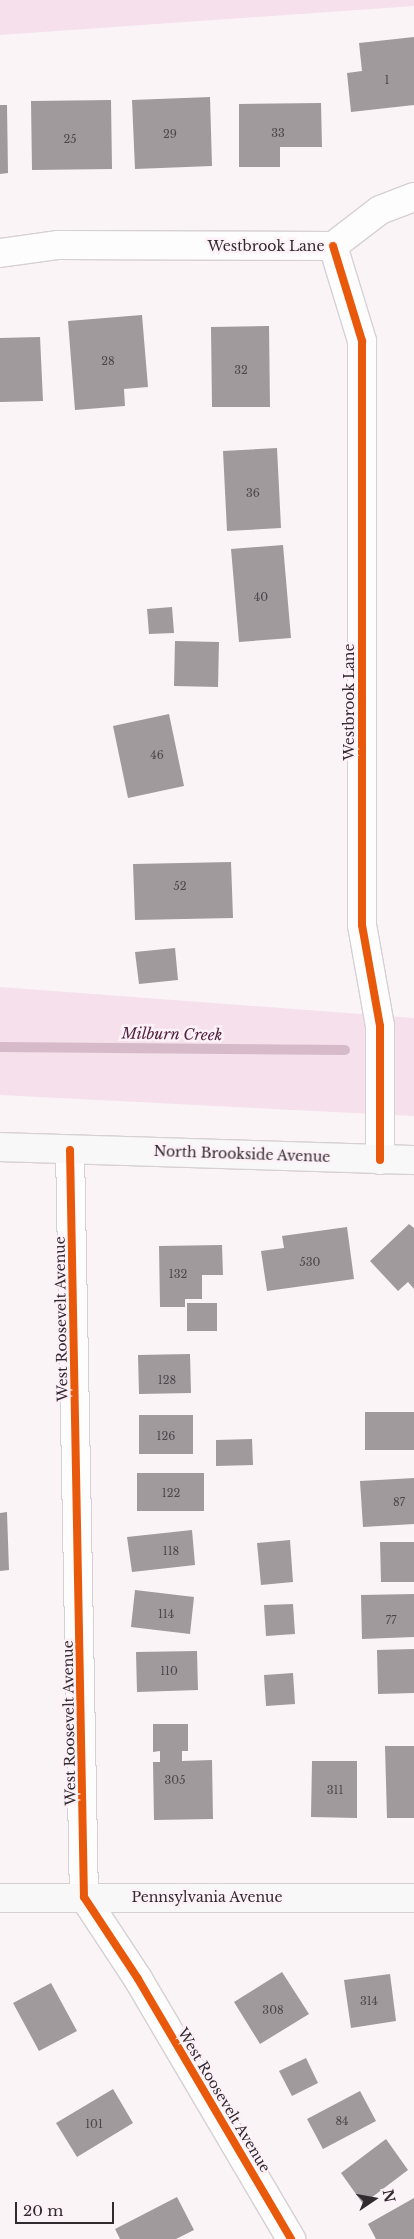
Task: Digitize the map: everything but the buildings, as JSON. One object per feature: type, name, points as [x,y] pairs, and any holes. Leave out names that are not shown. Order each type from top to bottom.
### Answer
[{"type":"main road","name":"North Brookside Avenue","points":[[0,1147],[295,1154],[380,1160],[414,1160]]},
{"type":"main road","name":"Pennsylvania Avenue","points":[[0,1898],[414,1898]]},
{"type":"street","points":[[333,246],[380,210],[414,197]]},
{"type":"street","name":"Westbrook Lane","points":[[0,253],[58,245],[333,246],[362,341],[362,925],[380,1026],[380,1160]]},
{"type":"street","name":"West Roosevelt Avenue","points":[[70,1150],[84,1897],[138,1980],[291,2239]]},
{"type":"shaded area","points":[[0,0],[414,0],[414,6],[0,35]]},
{"type":"shaded area","points":[[0,987],[414,1018],[414,1116],[0,1095]]},
{"type":"waterway","name":"Milburn Creek","points":[[0,1047],[345,1050]]},
{"type":"cycle path","points":[[333,246],[362,341],[362,925],[380,1026],[380,1160]]},
{"type":"cycle path","points":[[70,1150],[84,1897],[138,1979],[291,2239]]}]
